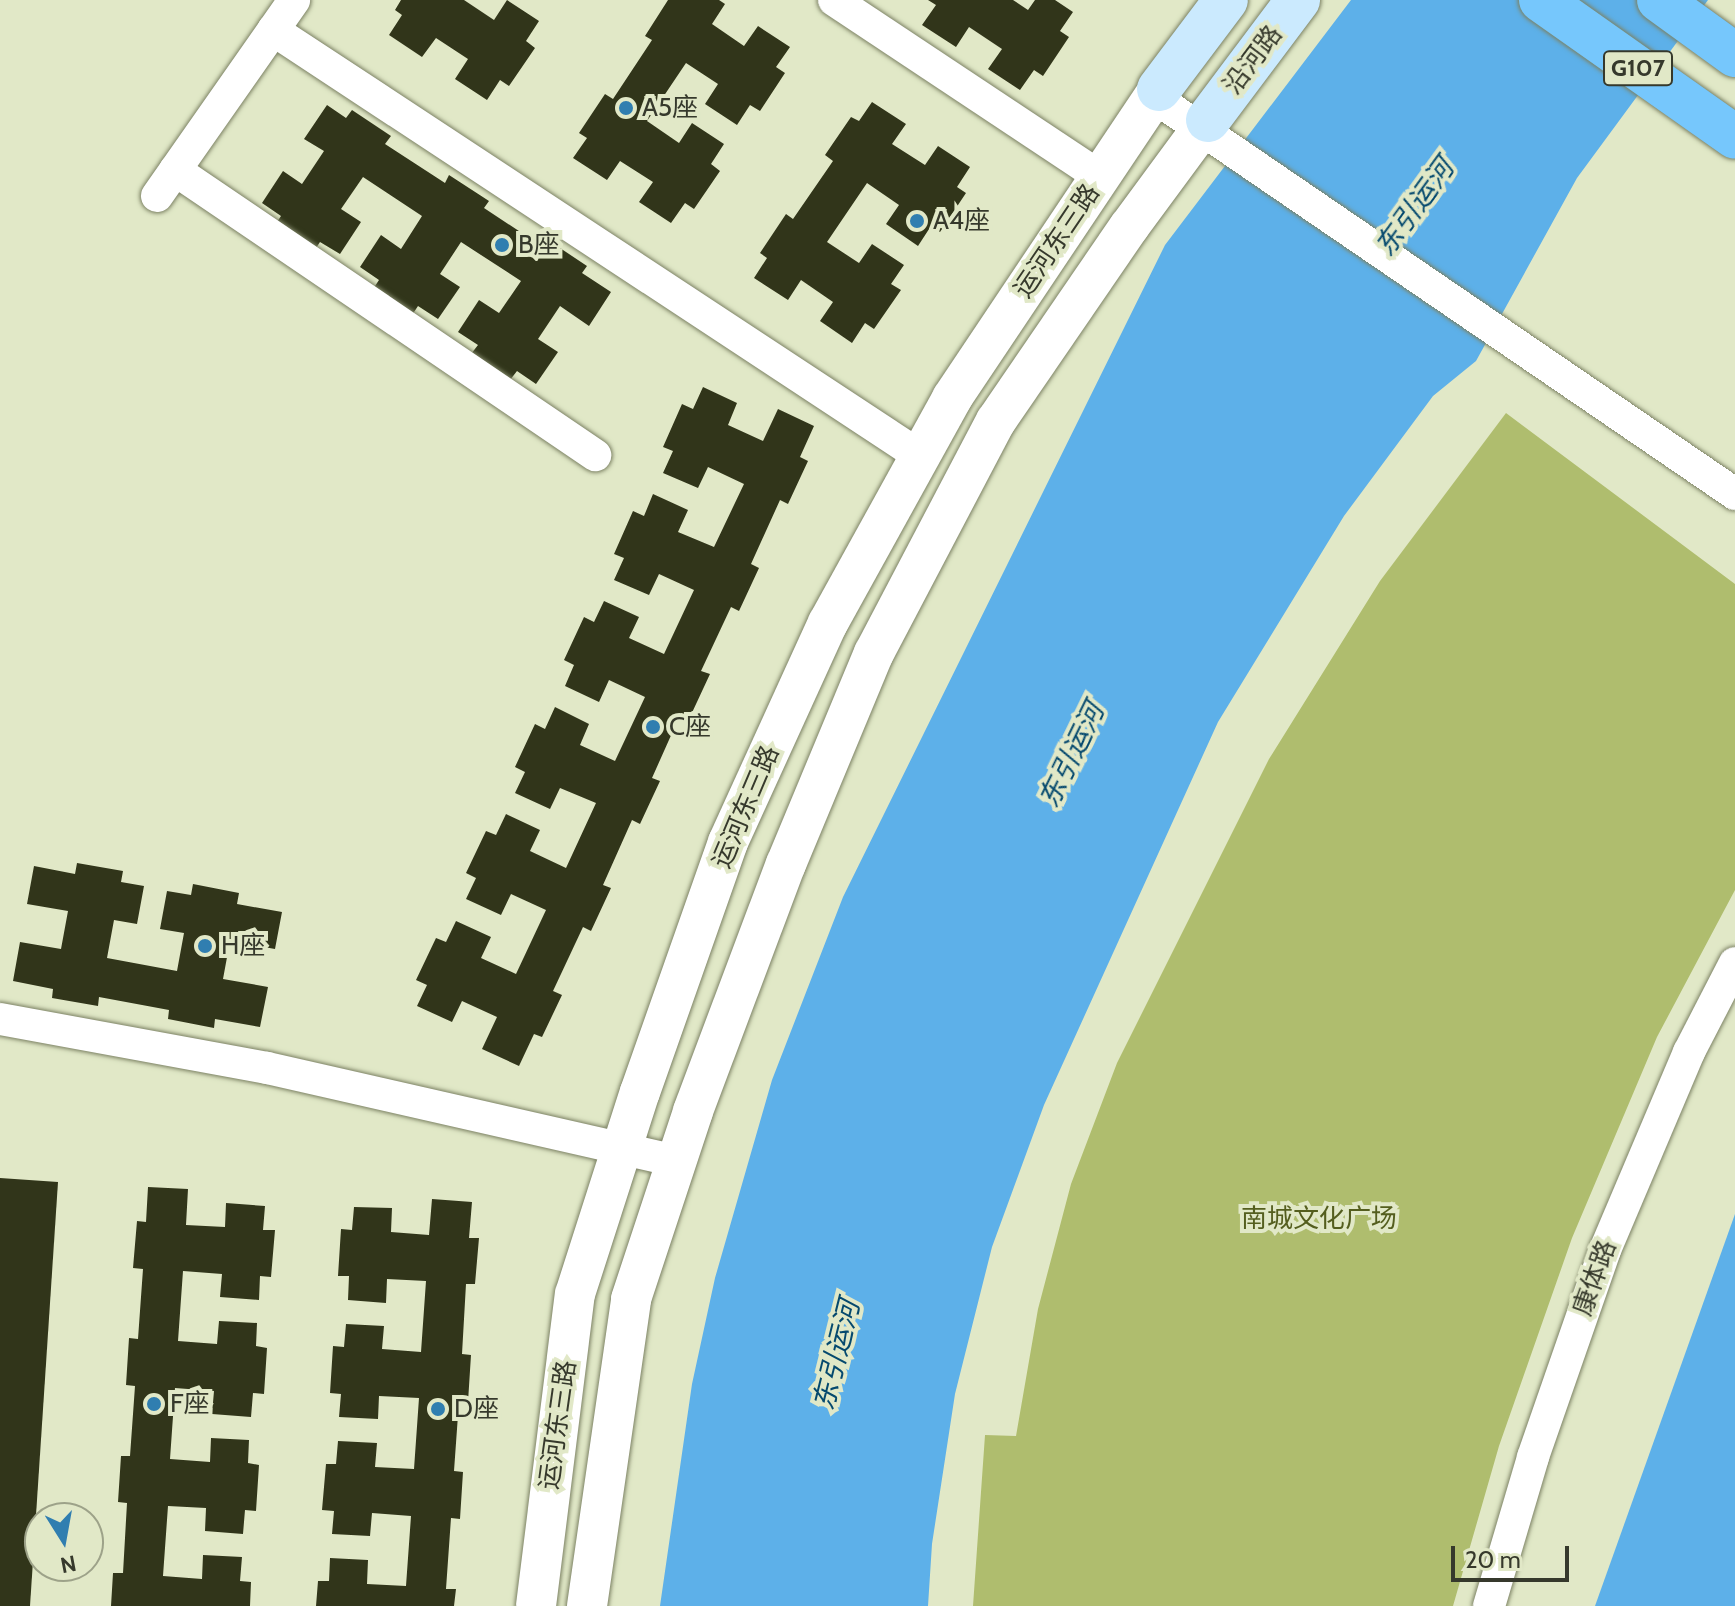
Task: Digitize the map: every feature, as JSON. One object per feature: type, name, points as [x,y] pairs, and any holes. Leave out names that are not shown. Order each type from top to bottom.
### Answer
[{"type":"highway","name":"G107","points":[[1541,0],[1735,137]]},
{"type":"highway","name":"G107","points":[[1659,0],[1735,55]]},
{"type":"main road","points":[[1156,93],[1226,0]]},
{"type":"main road","name":"沿河路","points":[[1213,133],[1298,0]]},
{"type":"street","points":[[294,0],[166,183],[595,455]]},
{"type":"street","points":[[834,0],[1100,177]]},
{"type":"street","points":[[273,30],[920,456]]},
{"type":"street","points":[[1156,93],[1735,494]]},
{"type":"street","name":"运河东三路","points":[[536,1606],[575,1294],[728,842],[828,623],[952,398],[1156,93]]},
{"type":"street","name":"运河东三路","points":[[587,1606],[631,1299],[677,1161],[780,878],[874,653],[996,421],[1213,133]]},
{"type":"street","name":"康体路","points":[[1489,1606],[1533,1457],[1605,1250],[1689,1052],[1735,963]]},
{"type":"street","points":[[0,1019],[267,1068],[677,1161]]},
{"type":"green space","name":"南城文化广场","points":[[1506,413],[1735,584],[1735,890],[1657,1037],[1572,1238],[1499,1446],[1453,1606],[973,1606],[985,1435],[1016,1436],[1038,1309],[1071,1184],[1117,1063],[1269,759],[1380,581]]},
{"type":"water","name":"东引运河","points":[[1351,0],[1708,0],[1577,178],[1476,361],[1433,396],[1344,516],[1218,722],[1044,1105],[992,1247],[955,1394],[932,1544],[928,1606],[660,1606],[692,1384],[715,1278],[772,1080],[843,897],[1165,245]]},
{"type":"water","points":[[1735,1214],[1735,1606],[1595,1606]]},
{"type":"building","points":[[401,0],[464,0],[494,20],[507,0],[539,21],[526,41],[535,48],[509,86],[500,80],[487,100],[455,79],[468,59],[436,38],[422,57],[389,35],[402,15],[395,10]]},
{"type":"building","name":"A5座","points":[[668,0],[719,0],[725,4],[712,24],[744,46],[758,26],[790,47],[776,67],[785,73],[760,111],[750,105],[737,125],[705,104],[718,84],[686,63],[647,121],[679,143],[692,123],[724,144],[711,164],[720,171],[694,209],[685,203],[671,223],[639,202],[653,182],[620,161],[607,180],[573,158],[587,138],[579,133],[605,94],[613,99],[652,40],[645,36]]},
{"type":"building","points":[[928,0],[1013,0],[1028,10],[1035,0],[1055,0],[1073,12],[1060,31],[1069,37],[1043,76],[1034,70],[1020,90],[988,69],[1002,49],[969,27],[956,47],[922,25],[936,5]]},
{"type":"building","name":"A4座","points":[[872,102],[906,124],[892,144],[925,165],[938,146],[970,167],[957,187],[966,193],[940,232],[931,226],[918,246],[886,224],[899,205],[867,183],[827,242],[859,263],[872,244],[904,265],[891,284],[901,290],[874,329],[865,323],[852,343],[820,321],[833,302],[801,280],[788,300],[754,278],[767,258],[760,253],[786,214],[793,219],[833,161],[825,155],[851,117],[859,121]]},
{"type":"building","name":"B座","points":[[327,105],[346,118],[352,110],[391,136],[385,144],[445,183],[449,175],[489,201],[484,208],[543,247],[548,240],[587,266],[582,273],[611,292],[589,326],[560,306],[538,339],[558,352],[536,384],[517,371],[510,380],[471,354],[478,345],[458,332],[479,300],[499,313],[521,281],[461,242],[440,274],[460,287],[438,319],[418,306],[412,315],[373,289],[379,280],[360,267],[381,235],[401,249],[422,216],[363,177],[341,209],[361,222],[340,254],[320,242],[314,251],[275,225],[281,216],[262,203],[283,171],[302,184],[324,151],[304,139]]},
{"type":"building","name":"C座","points":[[703,387],[737,403],[728,425],[763,441],[778,409],[814,426],[800,457],[808,461],[788,504],[780,500],[751,564],[759,568],[739,611],[731,607],[701,671],[710,674],[690,717],[681,713],[652,778],[660,781],[640,824],[632,820],[603,885],[611,888],[591,931],[583,927],[553,991],[562,995],[542,1037],[534,1034],[519,1066],[482,1049],[497,1017],[462,1001],[452,1022],[417,1006],[427,985],[416,980],[436,938],[446,942],[456,921],[491,937],[481,958],[516,974],[546,910],[511,894],[501,915],[466,899],[476,878],[466,873],[486,831],[496,835],[506,814],[540,830],[530,851],[566,868],[596,803],[560,788],[550,809],[515,793],[525,772],[515,767],[535,724],[545,729],[555,707],[589,724],[580,745],[615,761],[645,697],[609,680],[599,702],[565,686],[574,665],[564,660],[584,617],[594,622],[604,601],[639,617],[629,638],[664,654],[694,590],[659,574],[649,595],[614,580],[624,558],[614,554],[633,511],[644,516],[653,494],[688,510],[678,532],[714,547],[744,484],[708,467],[698,488],[663,473],[673,451],[663,447],[682,404],[693,409]]},
{"type":"building","name":"H座","points":[[77,863],[123,871],[121,882],[144,886],[137,924],[114,920],[107,958],[177,971],[184,933],[160,929],[167,891],[191,895],[193,884],[239,893],[237,904],[282,912],[275,949],[230,941],[223,979],[268,987],[260,1027],[215,1019],[214,1028],[168,1019],[169,1010],[99,997],[98,1006],[52,998],[53,989],[13,981],[20,942],[61,949],[68,911],[27,904],[34,866],[75,874]]},
{"type":"building","points":[[0,1178],[58,1182],[37,1502],[24,1502],[24,1582],[32,1582],[30,1606],[0,1606]]},
{"type":"building","name":"F座","points":[[148,1187],[188,1189],[186,1225],[225,1227],[226,1203],[265,1206],[263,1230],[275,1230],[271,1277],[260,1276],[259,1300],[220,1297],[222,1274],[183,1271],[178,1341],[217,1344],[219,1321],[257,1323],[256,1346],[267,1348],[264,1394],[253,1393],[251,1417],[212,1414],[214,1391],[175,1388],[170,1459],[210,1462],[211,1438],[249,1440],[248,1463],[259,1465],[256,1511],[245,1510],[243,1534],[205,1531],[206,1508],[168,1506],[163,1576],[202,1579],[203,1555],[242,1557],[240,1581],[251,1582],[250,1606],[111,1606],[113,1573],[123,1573],[127,1503],[118,1502],[121,1456],[130,1456],[135,1386],[126,1385],[129,1338],[138,1339],[143,1269],[133,1268],[137,1221],[146,1222]]},
{"type":"building","name":"D座","points":[[432,1199],[472,1202],[469,1238],[479,1238],[475,1284],[466,1284],[462,1354],[471,1355],[468,1402],[459,1401],[454,1471],[463,1472],[460,1519],[451,1518],[446,1589],[456,1589],[454,1606],[316,1606],[318,1581],[329,1581],[330,1558],[368,1560],[367,1584],[406,1586],[411,1516],[372,1513],[370,1536],[332,1534],[334,1511],[322,1510],[326,1464],[336,1464],[338,1441],[377,1443],[375,1467],[414,1469],[419,1398],[379,1396],[378,1419],[339,1417],[341,1394],[330,1393],[333,1346],[344,1347],[346,1324],[384,1326],[382,1349],[421,1352],[426,1281],[387,1279],[386,1303],[348,1300],[349,1276],[338,1276],[341,1229],[352,1230],[354,1207],[392,1208],[391,1232],[429,1235]]},
{"type":"place","name":"A5座","points":[[626,108]]},
{"type":"place","name":"A4座","points":[[917,221]]},
{"type":"place","name":"B座","points":[[502,245]]},
{"type":"place","name":"C座","points":[[653,727]]},
{"type":"place","name":"H座","points":[[205,946]]},
{"type":"place","name":"F座","points":[[154,1404]]},
{"type":"place","name":"D座","points":[[438,1409]]}]
